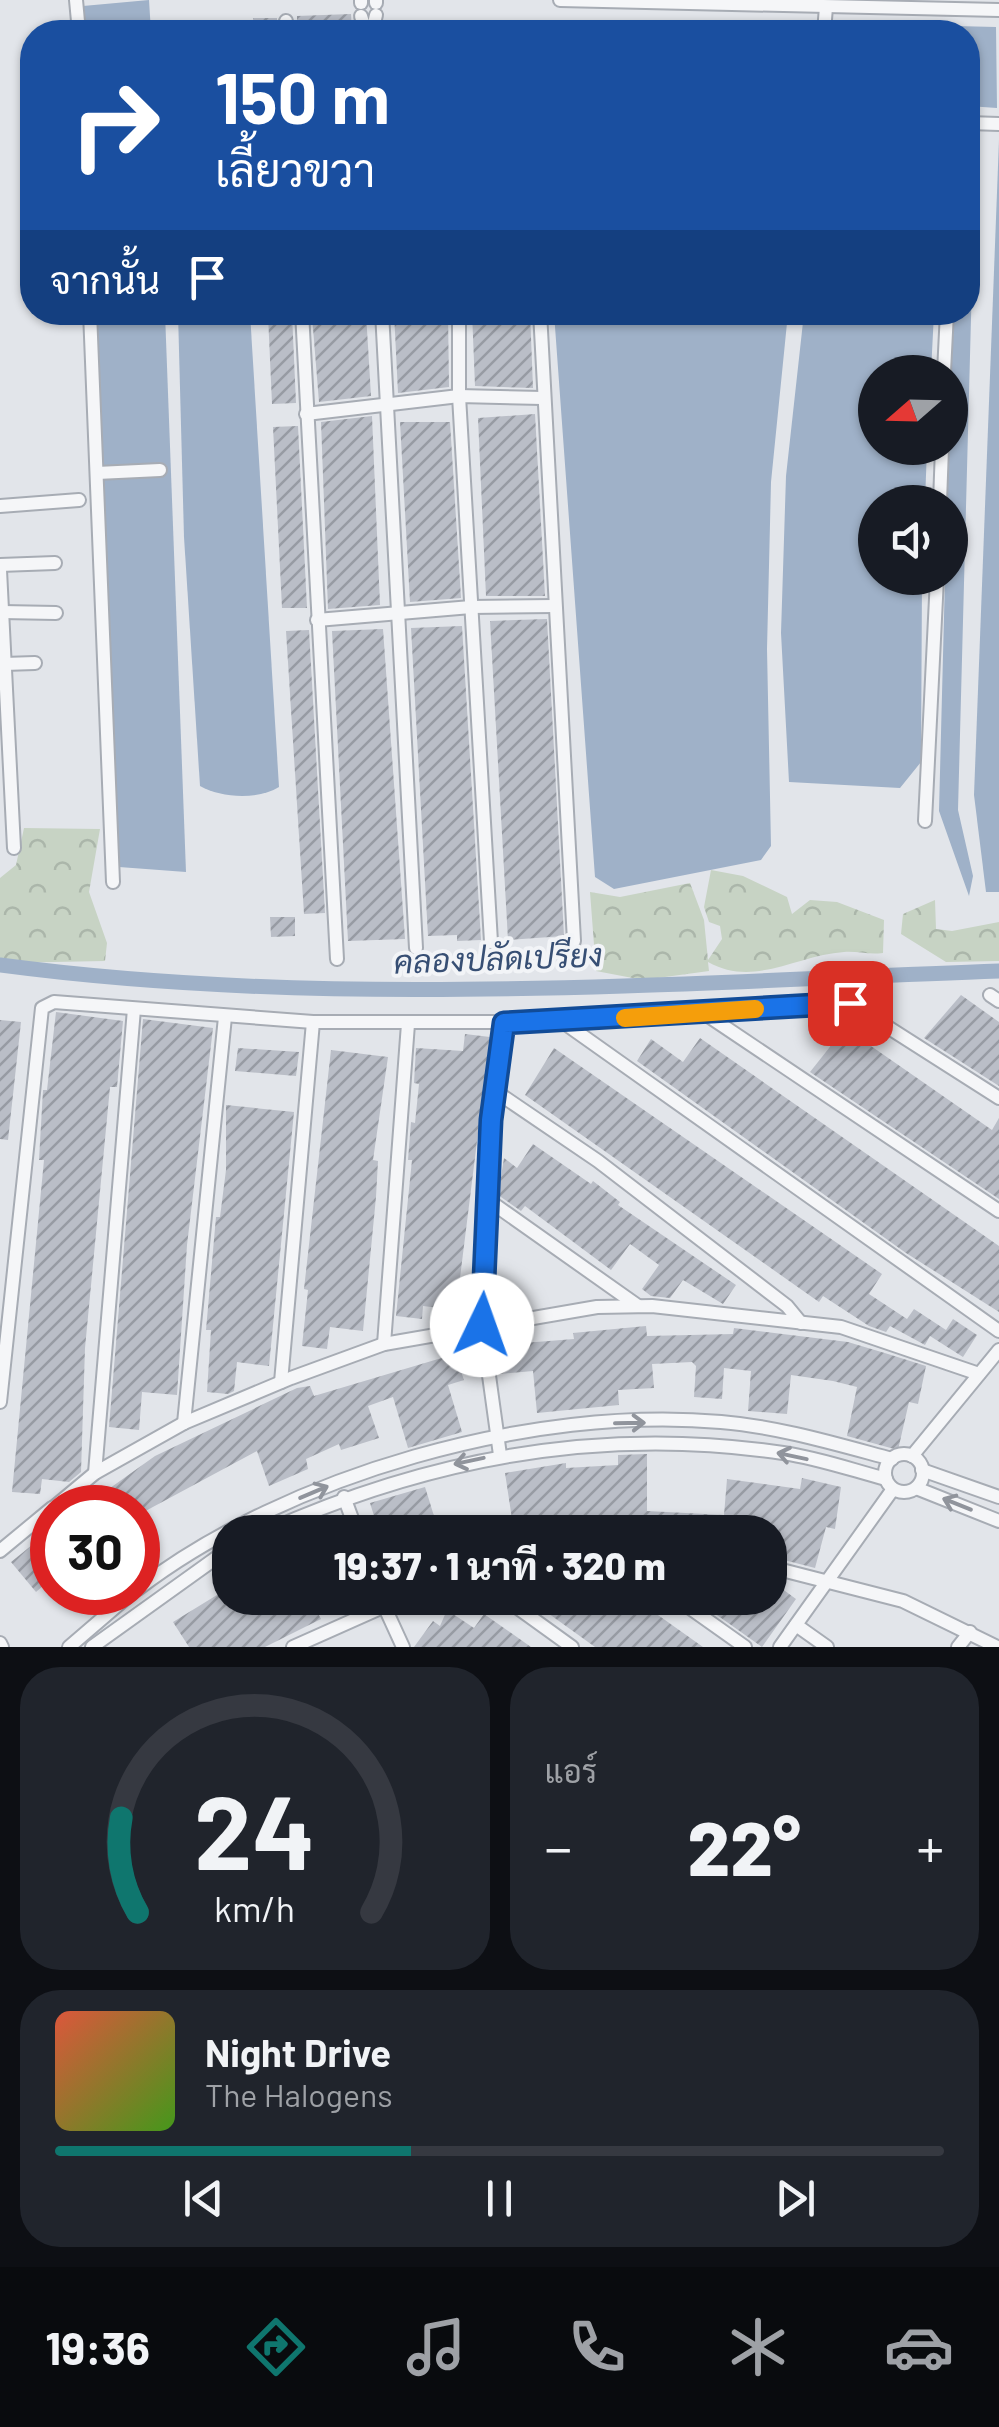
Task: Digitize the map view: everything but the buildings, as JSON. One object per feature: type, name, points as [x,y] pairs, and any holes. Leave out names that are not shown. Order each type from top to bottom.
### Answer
[{"type":"street","points":[[560,0],[999,10]]},
{"type":"street","points":[[825,20],[826,7]]},
{"type":"street","points":[[90,325],[113,882]]},
{"type":"street","points":[[303,325],[337,959]]},
{"type":"street","points":[[382,325],[416,948]]},
{"type":"street","points":[[459,325],[458,396],[491,942]]},
{"type":"street","points":[[540,325],[574,941]]},
{"type":"street","points":[[945,355],[946,325]]},
{"type":"street","points":[[306,414],[458,396],[542,398]]},
{"type":"street","points":[[96,473],[160,470]]},
{"type":"street","points":[[0,506],[79,500]]},
{"type":"street","points":[[14,848],[0,567],[55,563]]},
{"type":"street","points":[[925,821],[936,595]]},
{"type":"street","points":[[318,620],[471,607],[554,606]]},
{"type":"street","points":[[2,612],[56,613]]},
{"type":"street","points":[[4,664],[34,663]]},
{"type":"street","points":[[0,1402],[42,1008],[54,1002],[225,1017],[408,1024],[563,1022],[850,1003],[999,1098]]},
{"type":"street","points":[[95,1474],[134,1008]]},
{"type":"street","points":[[704,1013],[777,1066],[999,1211]]},
{"type":"street","points":[[184,1423],[225,1017]]},
{"type":"street","points":[[281,1382],[313,1022]]},
{"type":"street","points":[[563,1022],[999,1331]]},
{"type":"street","points":[[500,1454],[482,1325],[495,1091],[504,1023]]},
{"type":"street","points":[[384,1344],[408,1024]]},
{"type":"street","points":[[495,1091],[598,1162],[787,1306],[801,1323]]},
{"type":"street","points":[[488,1200],[638,1306]]},
{"type":"street","points":[[81,1485],[184,1423],[384,1344],[598,1307],[638,1306],[841,1327],[980,1374]]},
{"type":"street","points":[[160,1575],[218,1537],[343,1480],[498,1436],[610,1424],[719,1422],[800,1434],[892,1459],[912,1456],[999,1350]]},
{"type":"street","points":[[302,1515],[344,1496],[500,1454],[616,1445],[720,1445],[788,1454],[905,1492],[916,1488],[999,1521]]},
{"type":"street","points":[[912,1456],[922,1470],[999,1497]]},
{"type":"street","points":[[780,1647],[890,1484],[892,1459]]},
{"type":"street","points":[[916,1488],[922,1470]]},
{"type":"street","points":[[344,1496],[351,1515]]},
{"type":"street","points":[[0,1551],[30,1527]]},
{"type":"street","points":[[92,1647],[212,1560]]},
{"type":"street","points":[[787,1571],[903,1602],[997,1647]]},
{"type":"street","points":[[69,1647],[107,1615]]},
{"type":"street","points":[[293,1647],[356,1615]]},
{"type":"street","points":[[388,1615],[402,1647]]},
{"type":"street","points":[[528,1615],[572,1647]]},
{"type":"street","points":[[700,1615],[745,1647]]},
{"type":"street","points":[[796,1625],[828,1647]]},
{"type":"street","points":[[958,1647],[970,1632]]},
{"type":"green space","points":[[24,828],[100,829],[89,892],[107,943],[105,961],[0,963],[0,878],[16,865]]},
{"type":"green space","points":[[711,870],[743,876],[787,897],[792,914],[810,900],[837,902],[884,920],[883,953],[827,954],[776,968],[742,972],[708,962],[709,971],[643,980],[596,971],[590,892],[620,897],[690,883],[704,920],[708,960],[722,939],[720,926],[709,922],[704,907]]},
{"type":"green space","points":[[935,900],[936,929],[952,931],[999,922],[999,961],[946,962],[901,934],[903,914]]},
{"type":"water","points":[[149,0],[150,20],[84,20],[83,6]]},
{"type":"water","points":[[980,27],[996,27],[997,108],[980,107]]},
{"type":"water","points":[[999,140],[999,892],[986,892],[974,795]]},
{"type":"water","points":[[97,325],[165,325],[186,872],[119,867]]},
{"type":"water","points":[[178,325],[251,325],[279,787],[261,794],[229,795],[200,786],[184,537]]},
{"type":"water","points":[[555,325],[787,325],[771,482],[767,649],[771,846],[761,860],[614,889],[595,877]]},
{"type":"water","points":[[803,325],[933,325],[932,355],[858,355],[858,465],[926,465],[926,485],[858,485],[858,595],[922,595],[921,762],[900,788],[789,782],[781,633],[786,476]]},
{"type":"water","points":[[953,325],[971,325],[968,432],[968,355],[952,355]]},
{"type":"water","points":[[948,465],[967,465],[967,485],[948,485]]},
{"type":"water","points":[[945,595],[964,595],[958,810],[973,876],[969,896],[939,811]]},
{"type":"waterway","name":"คลองปลัดเปรียง","points":[[0,965],[124,978],[374,989],[624,986],[999,971]]},
{"type":"slow traffic","points":[[625,1018],[755,1009]]},
{"type":"route","points":[[482,1325],[491,1120],[504,1023],[850,1003]]}]
